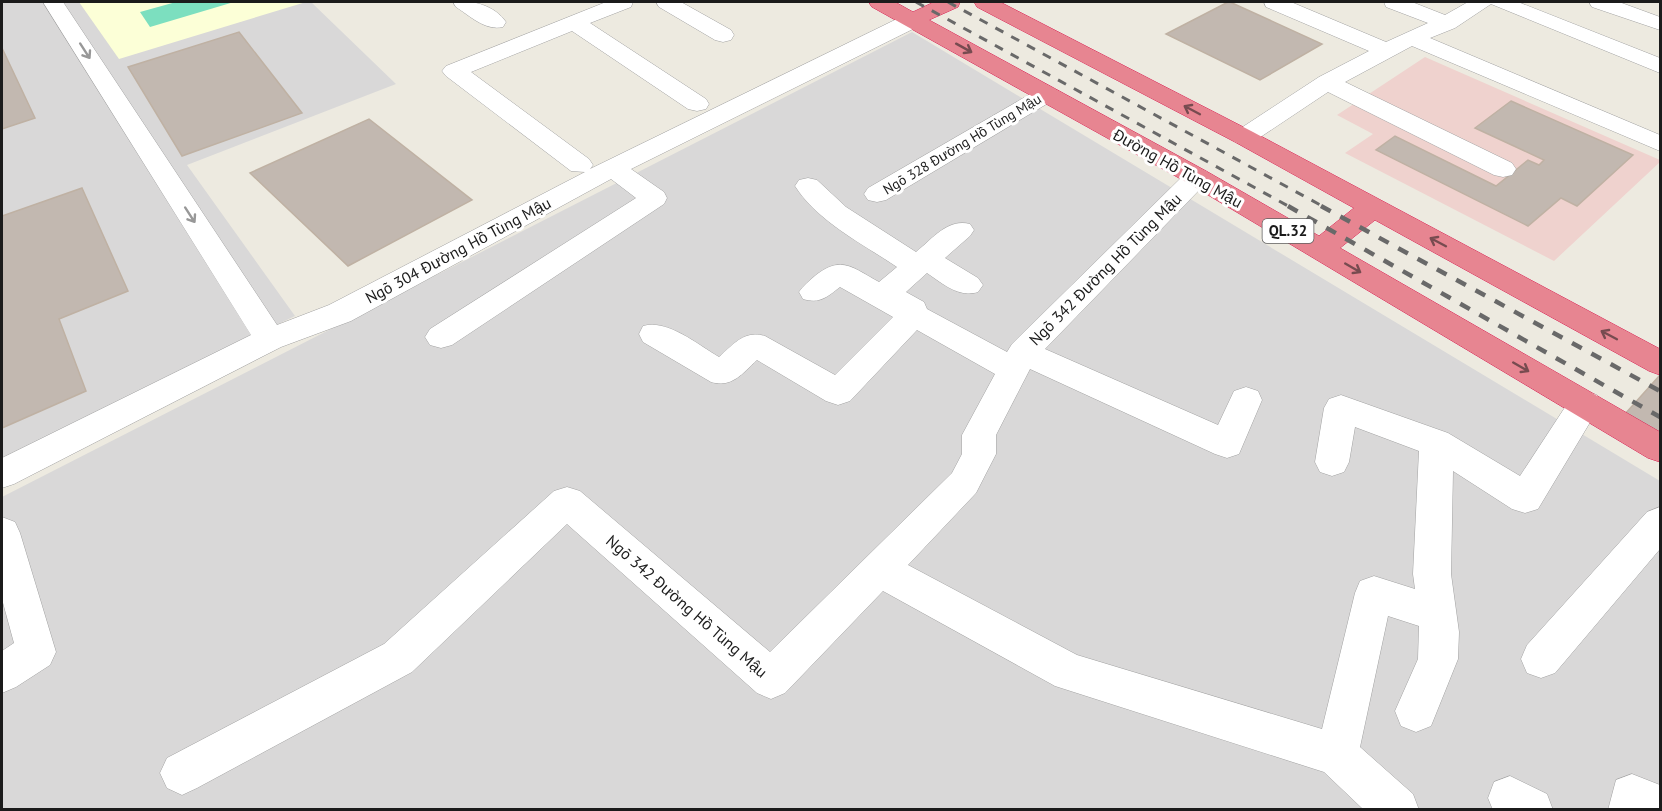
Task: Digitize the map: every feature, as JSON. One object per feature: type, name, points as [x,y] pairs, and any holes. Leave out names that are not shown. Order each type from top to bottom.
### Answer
[{"type":"highway","name":"Đường Hồ Tùng Mậu","points":[[880,2],[1197,177],[1660,448]]},
{"type":"highway","points":[[913,20],[950,2]]},
{"type":"highway","points":[[985,2],[1244,137],[1660,363]]},
{"type":"highway","points":[[1320,249],[1373,207]]},
{"type":"street","points":[[53,2],[270,339]]},
{"type":"street","points":[[464,2],[495,22]]},
{"type":"street","points":[[580,165],[454,71],[623,2]]},
{"type":"street","points":[[667,2],[723,35]]},
{"type":"street","points":[[1274,2],[1388,51]]},
{"type":"street","points":[[1394,2],[1447,23]]},
{"type":"street","points":[[1244,137],[1327,82],[1411,38],[1447,23],[1482,2]]},
{"type":"street","points":[[1500,2],[1660,66]]},
{"type":"street","points":[[1600,2],[1660,24]]},
{"type":"street","name":"Ngõ 304 Đường Hồ Tùng Mậu","points":[[2,474],[270,339],[340,313],[612,168],[718,102],[913,20]]},
{"type":"street","points":[[574,22],[718,102]]},
{"type":"street","points":[[1411,38],[1660,144]]},
{"type":"street","points":[[1327,82],[1503,169]]},
{"type":"street","name":"Ngõ 328 Đường Hồ Tùng Mậu","points":[[877,194],[1047,94]]},
{"type":"street","points":[[514,221],[519,200],[580,165],[718,102]]},
{"type":"street","points":[[441,337],[654,198],[612,168]]},
{"type":"street","name":"Ngõ 342 Đường Hồ Tùng Mậu","points":[[182,773],[398,658],[567,502],[771,679],[881,570],[964,483],[979,454],[980,435],[1019,361],[1197,177]]},
{"type":"street","points":[[808,186],[836,213],[921,263],[968,285]]},
{"type":"street","points":[[654,334],[722,374],[754,344],[838,392],[913,316],[913,310],[885,293],[960,230]]},
{"type":"street","points":[[814,292],[838,273],[913,316],[1227,444],[1246,400]]},
{"type":"street","points":[[1332,462],[1341,408],[1436,442],[1525,498],[1585,404]]},
{"type":"street","points":[[1416,711],[1438,659],[1438,632],[1432,574],[1436,442]]},
{"type":"street","points":[[1541,659],[1660,523]]},
{"type":"street","points":[[2,533],[36,652],[2,673]]},
{"type":"street","points":[[881,570],[1069,672],[1337,755],[1397,810]]},
{"type":"street","points":[[1337,755],[1374,592],[1436,614]]},
{"type":"street","points":[[1630,810],[1632,796],[1660,807]]},
{"type":"shaded area","points":[[2,2],[311,2],[396,84],[187,165],[295,316],[2,458]]},
{"type":"shaded area","points":[[79,2],[306,2],[119,59]]},
{"type":"shaded area","points":[[912,32],[1660,481],[1660,809],[2,810],[2,497]]},
{"type":"shaded area","points":[[1425,57],[1660,160],[1660,162],[1554,261],[1345,153],[1373,134],[1337,115]]},
{"type":"green space","points":[[176,2],[234,2],[150,27],[140,12]]},
{"type":"building","points":[[1228,2],[1322,44],[1260,80],[1166,34]]},
{"type":"building","points":[[239,32],[302,113],[182,156],[128,67]]},
{"type":"building","points":[[2,48],[35,118],[2,129]]},
{"type":"building","points":[[1511,101],[1633,155],[1577,206],[1561,198],[1528,226],[1376,150],[1395,136],[1496,186],[1528,160],[1539,165],[1544,160],[1475,128]]},
{"type":"building","points":[[369,119],[472,200],[348,266],[250,173]]},
{"type":"building","points":[[82,188],[128,291],[59,319],[86,391],[2,428],[2,216]]},
{"type":"building","points":[[1660,375],[1660,452],[1615,425]]},
{"type":"railway","points":[[916,2],[1290,207]]},
{"type":"railway","points":[[948,2],[1324,207]]},
{"type":"railway","points":[[1288,206],[1660,417]]},
{"type":"railway","points":[[1321,206],[1660,391]]}]
